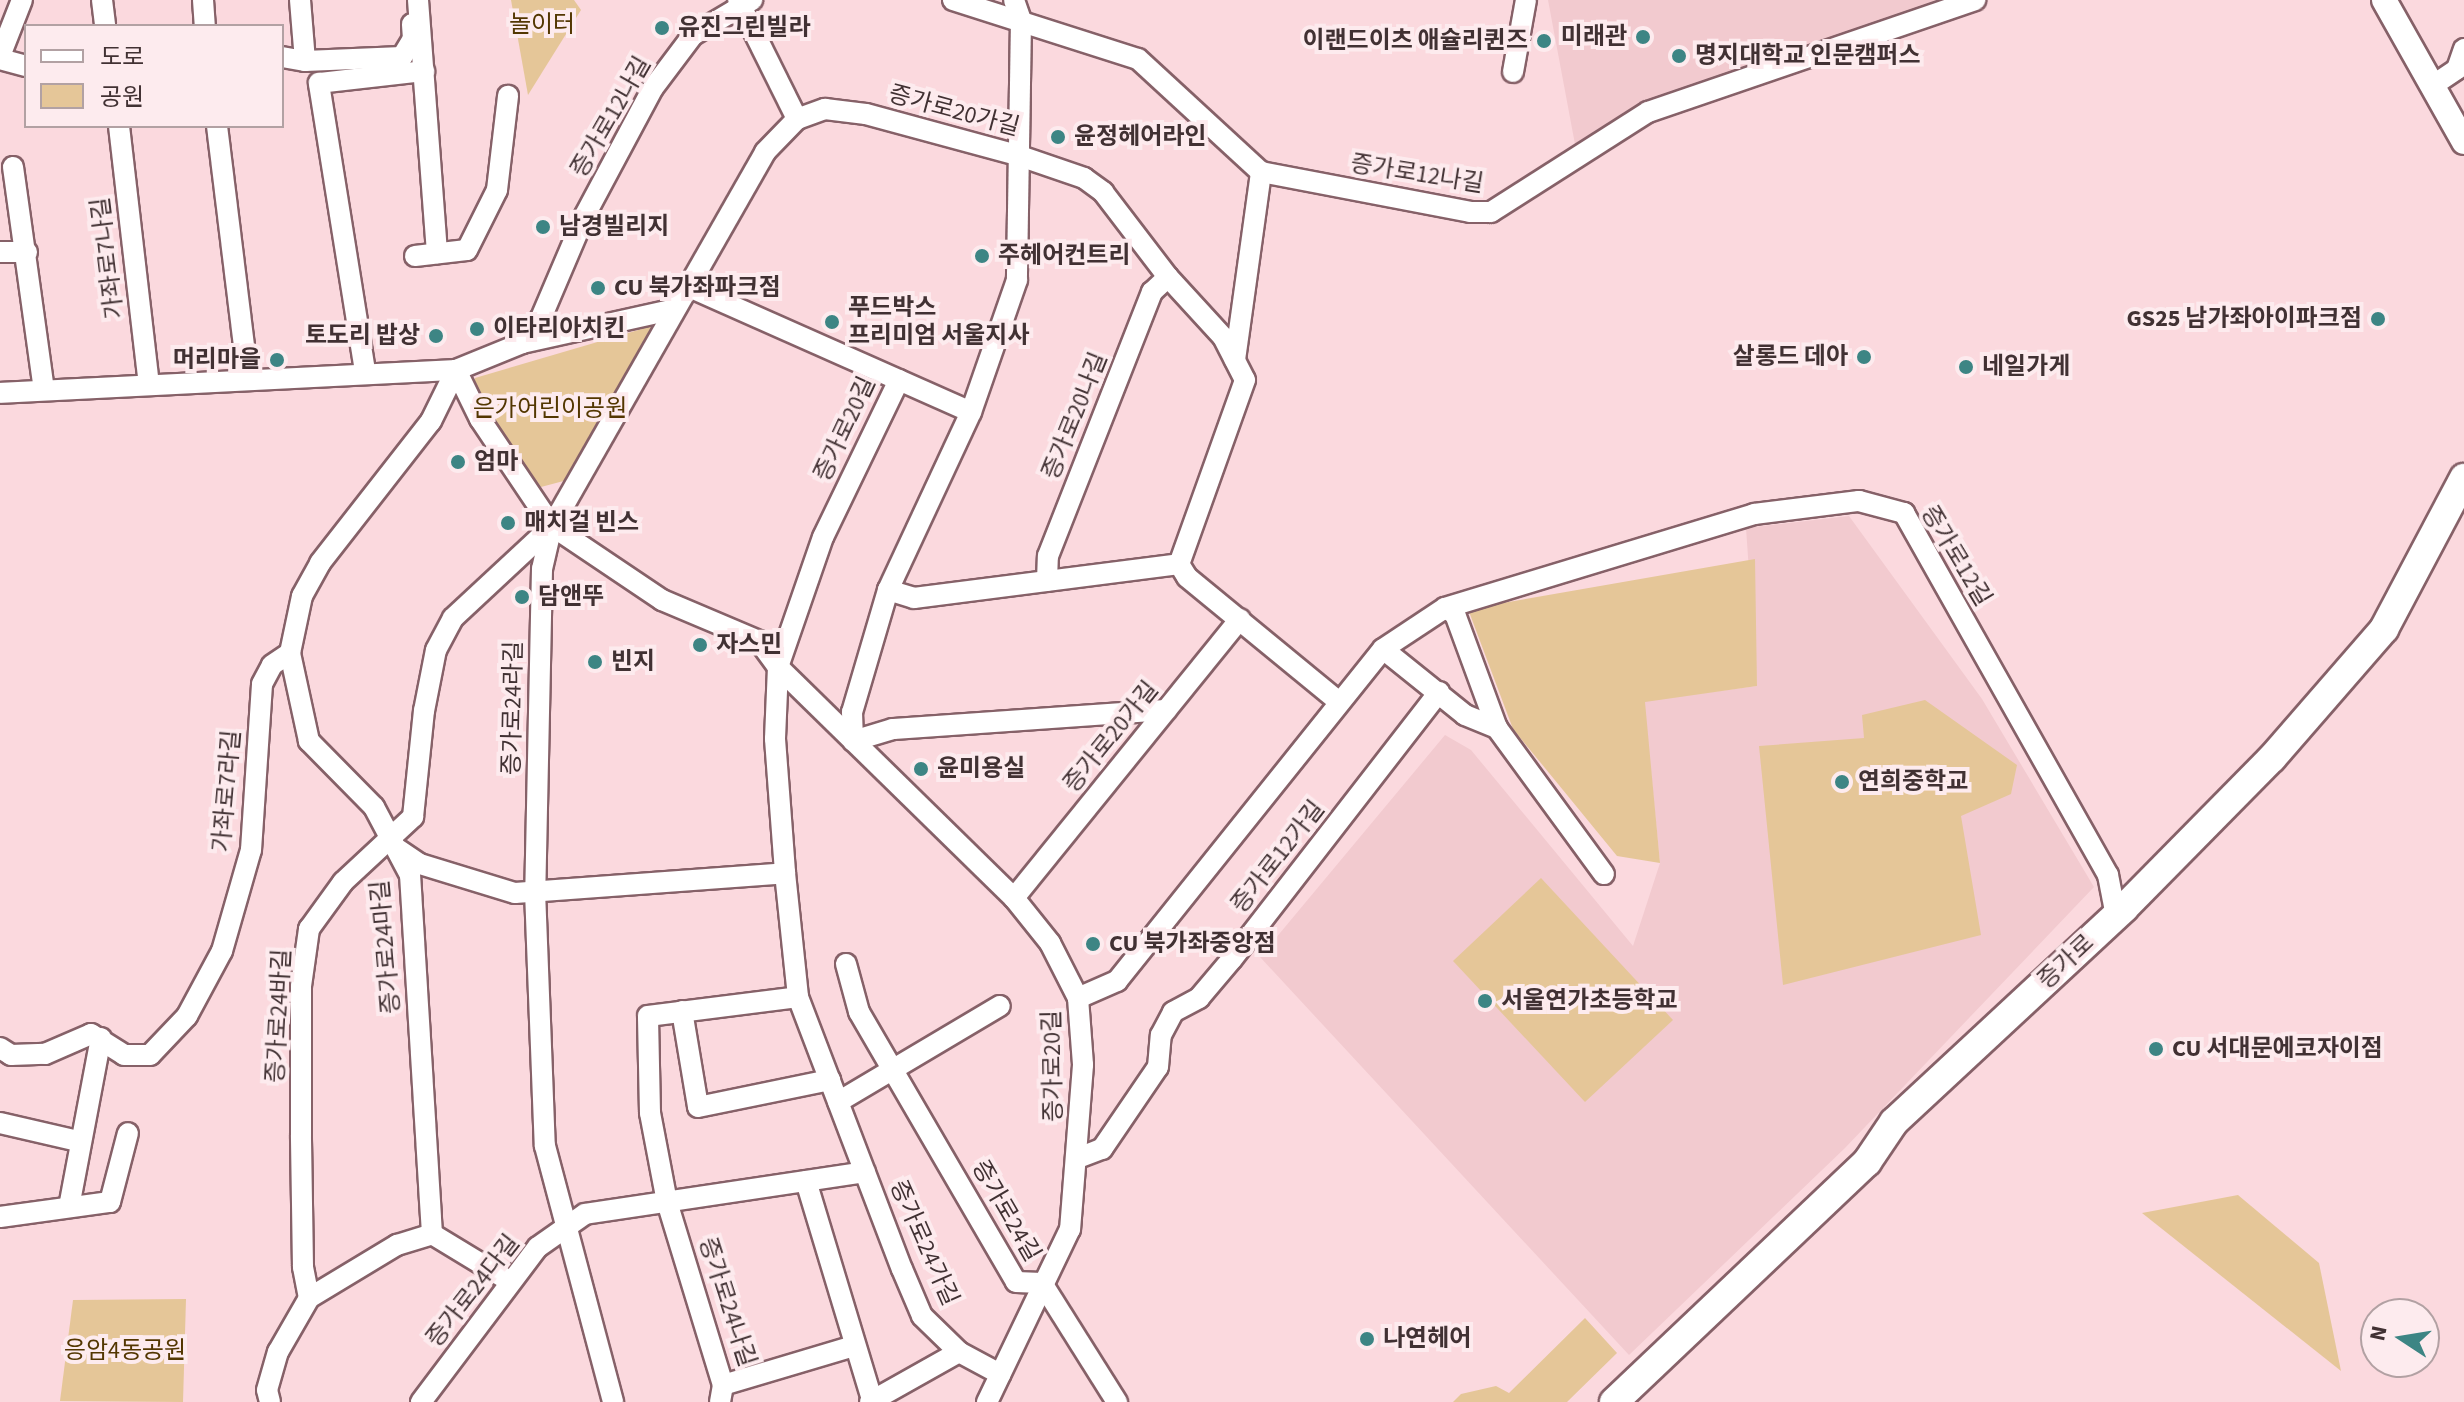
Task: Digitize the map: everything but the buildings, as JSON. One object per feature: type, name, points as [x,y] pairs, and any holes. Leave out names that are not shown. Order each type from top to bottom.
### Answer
[{"type":"main road","name":"증가로","points":[[1614,1402],[1867,1162],[1894,1122],[2116,916],[2352,671],[2384,629],[2464,478]]},
{"type":"main road","points":[[2439,526],[2464,503]]},
{"type":"street","points":[[22,0],[0,58],[24,65]]},
{"type":"street","points":[[102,0],[105,24]]},
{"type":"street","points":[[203,0],[205,24]]},
{"type":"street","points":[[300,0],[305,61]]},
{"type":"street","points":[[284,57],[305,61],[402,57],[413,39],[409,0]]},
{"type":"street","points":[[418,0],[437,253]]},
{"type":"street","points":[[953,0],[1138,59],[1261,172]]},
{"type":"street","points":[[1014,0],[1021,20],[1017,280],[971,412],[888,590],[852,712],[853,741],[893,729],[1166,710]]},
{"type":"street","points":[[1513,72],[1526,0]]},
{"type":"street","name":"증가로12나길","points":[[1261,172],[1491,212],[1648,112],[1975,0]]},
{"type":"street","points":[[2384,0],[2464,142]]},
{"type":"street","name":"증가로12나길","points":[[522,343],[541,318],[584,217],[653,88],[693,35],[744,1],[797,119]]},
{"type":"street","points":[[2432,86],[2457,69],[2464,49]]},
{"type":"street","points":[[365,371],[319,83],[424,71]]},
{"type":"street","points":[[415,256],[467,250],[497,190],[508,96]]},
{"type":"street","name":"증가로20가길","points":[[797,119],[825,109],[866,114],[1017,155],[1084,178],[1103,192],[1168,277],[1223,337],[1245,380],[1179,564]]},
{"type":"street","points":[[456,370],[480,419],[552,526],[765,152],[797,119]]},
{"type":"street","name":"가좌로7나길","points":[[119,128],[149,384]]},
{"type":"street","points":[[217,128],[248,379]]},
{"type":"street","points":[[13,167],[44,390]]},
{"type":"street","name":"증가로20가길","points":[[1235,360],[1261,172]]},
{"type":"street","points":[[0,252],[27,252]]},
{"type":"street","name":"증가로20나길","points":[[1047,581],[1048,556],[1152,292],[1168,277]]},
{"type":"street","name":"증가로20길","points":[[689,287],[899,380],[823,537],[778,667]]},
{"type":"street","points":[[0,393],[365,371],[456,370],[522,343],[675,309]]},
{"type":"street","points":[[456,370],[431,421],[320,563],[302,596],[290,653],[309,741],[374,807],[389,843],[420,864],[515,893],[785,873]]},
{"type":"street","points":[[899,380],[971,412]]},
{"type":"street","name":"증가로12길","points":[[1445,608],[1754,514],[1859,501],[1904,513],[2108,875],[2116,916]]},
{"type":"street","name":"증가로20길","points":[[552,526],[662,600],[759,641],[778,667],[1014,898],[1050,943],[1078,998],[1083,1065],[1070,1229],[1042,1283]]},
{"type":"street","name":"증가로24마길","points":[[432,1234],[410,875],[389,843],[413,817],[424,711],[436,650],[453,618],[552,526]]},
{"type":"street","name":"증가로24라길","points":[[552,526],[542,569],[535,891],[545,1146],[565,1226]]},
{"type":"street","points":[[888,590],[914,598],[1179,564],[1338,701]]},
{"type":"street","points":[[1445,608],[1455,614],[1497,728],[1604,874]]},
{"type":"street","name":"증가로12가길","points":[[1078,998],[1117,981],[1338,701],[1383,649],[1445,608]]},
{"type":"street","name":"증가로20가길","points":[[1014,898],[1240,619]]},
{"type":"street","points":[[1383,649],[1465,715],[1497,728]]},
{"type":"street","name":"가좌로7라길","points":[[101,1038],[124,1055],[150,1055],[187,1016],[222,951],[251,850],[262,684],[272,665],[290,653]]},
{"type":"street","name":"증가로24가길","points":[[778,667],[775,739],[798,997],[922,1316],[959,1352],[1000,1374]]},
{"type":"street","name":"증가로12가길","points":[[1078,1158],[1102,1149],[1158,1067],[1161,1035],[1173,1012],[1199,998],[1232,959],[1439,692]]},
{"type":"street","name":"증가로24바길","points":[[309,1298],[303,1267],[301,1120],[301,986],[309,929],[343,882],[389,843]]},
{"type":"street","name":"증가로24길","points":[[846,964],[859,1012],[897,1070],[1016,1282],[1042,1283],[987,1402]]},
{"type":"street","points":[[667,1202],[650,1113],[648,1016],[798,997]]},
{"type":"street","points":[[838,1102],[897,1070],[1000,1006]]},
{"type":"street","points":[[682,1011],[698,1107],[830,1080]]},
{"type":"street","points":[[0,1048],[11,1055],[45,1054],[91,1034],[101,1038],[78,1141],[69,1207]]},
{"type":"street","points":[[0,1123],[78,1141]]},
{"type":"street","points":[[0,1217],[110,1202],[128,1133]]},
{"type":"street","name":"증가로24다길","points":[[421,1402],[538,1247],[585,1214],[865,1172]]},
{"type":"street","points":[[806,1181],[871,1401],[959,1352]]},
{"type":"street","name":"증가로24나길","points":[[667,1202],[722,1394],[854,1346]]},
{"type":"street","points":[[565,1226],[613,1402]]},
{"type":"street","points":[[270,1402],[267,1390],[278,1352],[309,1298],[397,1245],[432,1234],[511,1282]]},
{"type":"street","points":[[1042,1283],[1117,1402]]},
{"type":"shaded area","name":"명지대학교 인문캠퍼스","points":[[1548,0],[1952,0],[1648,112],[1577,155]]},
{"type":"shaded area","points":[[1849,516],[1982,699],[2094,887],[1845,1148],[1629,1355],[1260,957],[1445,735],[1471,750],[1633,946],[1660,863],[1644,701],[1757,686],[1746,528]]},
{"type":"green space","name":"놀이터","points":[[511,0],[574,0],[581,10],[528,95]]},
{"type":"green space","name":"은가어린이공원","points":[[652,326],[657,332],[571,479],[541,487],[472,393],[475,378]]},
{"type":"green space","points":[[1755,559],[1757,686],[1645,702],[1660,863],[1617,856],[1513,729],[1468,609]]},
{"type":"green space","points":[[1925,700],[2017,765],[2011,794],[1961,816],[1981,935],[1783,985],[1759,746],[1864,738],[1862,715]]},
{"type":"green space","points":[[1541,878],[1673,1020],[1585,1102],[1453,961]]},
{"type":"green space","points":[[2238,1195],[2319,1263],[2341,1371],[2142,1213]]},
{"type":"green space","name":"응암4동공원","points":[[186,1299],[183,1402],[60,1401],[73,1300]]},
{"type":"green space","points":[[1585,1318],[1617,1353],[1567,1402],[1453,1402],[1461,1394],[1496,1386],[1509,1393]]},
{"type":"place","name":"유진그린빌라","points":[[662,28]]},
{"type":"place","name":"미래관","points":[[1643,37]]},
{"type":"place","name":"이랜드이츠 애슐리퀸즈","points":[[1544,41]]},
{"type":"place","name":"명지대학교 인문캠퍼스","points":[[1679,56]]},
{"type":"place","name":"윤정헤어라인","points":[[1058,137]]},
{"type":"place","name":"남경빌리지","points":[[543,227]]},
{"type":"place","name":"주헤어컨트리","points":[[982,256]]},
{"type":"place","name":"CU 북가좌파크점","points":[[598,288]]},
{"type":"place","name":"GS25 남가좌아이파크점","points":[[2378,319]]},
{"type":"place","name":"푸드박스 프리미엄 서울지사","points":[[832,322]]},
{"type":"place","name":"이타리아치킨","points":[[477,329]]},
{"type":"place","name":"토도리 밥상","points":[[436,336]]},
{"type":"place","name":"살롱드 데아","points":[[1864,357]]},
{"type":"place","name":"머리마을","points":[[277,360]]},
{"type":"place","name":"네일가게","points":[[1966,367]]},
{"type":"place","name":"엄마","points":[[458,462]]},
{"type":"place","name":"매치걸 빈스","points":[[508,523]]},
{"type":"place","name":"담앤뚜","points":[[522,597]]},
{"type":"place","name":"자스민","points":[[700,645]]},
{"type":"place","name":"빈지","points":[[595,662]]},
{"type":"place","name":"윤미용실","points":[[921,769]]},
{"type":"place","name":"연희중학교","points":[[1842,782]]},
{"type":"place","name":"CU 북가좌중앙점","points":[[1093,944]]},
{"type":"place","name":"서울연가초등학교","points":[[1485,1001]]},
{"type":"place","name":"CU 서대문에코자이점","points":[[2156,1049]]},
{"type":"place","name":"나연헤어","points":[[1367,1339]]}]
